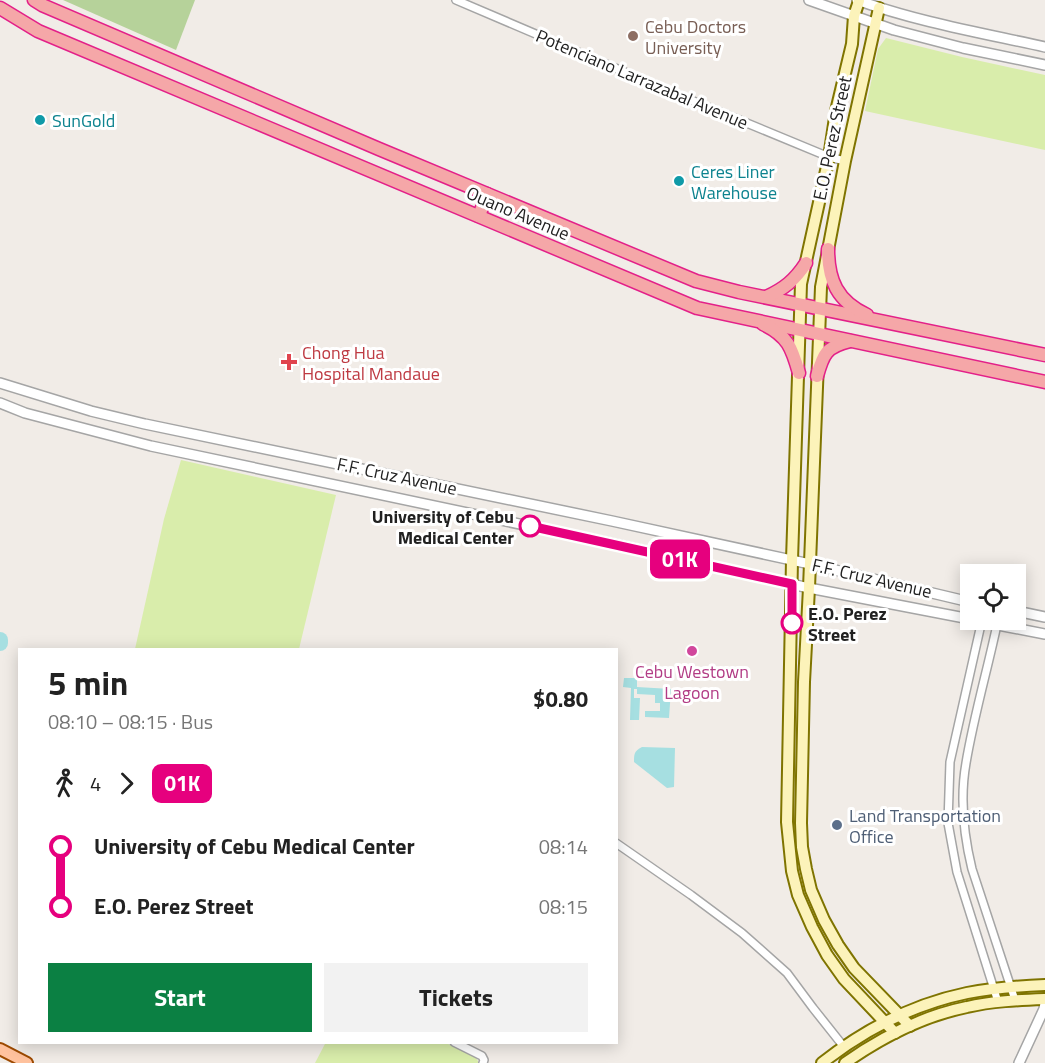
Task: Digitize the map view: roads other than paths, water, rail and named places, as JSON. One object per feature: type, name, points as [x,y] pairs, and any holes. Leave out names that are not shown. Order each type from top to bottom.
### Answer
[{"type":"highway","name":"Ouano Avenue","points":[[34,0],[314,121],[696,281],[1045,355]]},
{"type":"highway","name":"Ouano Avenue","points":[[0,8],[38,31],[697,308],[1045,382]]},
{"type":"highway","points":[[479,216],[487,194]]},
{"type":"highway","points":[[828,249],[830,274],[840,296],[858,310],[882,321]]},
{"type":"highway","points":[[766,297],[789,284],[806,263]]},
{"type":"highway","points":[[748,318],[784,337],[791,348],[799,373]]},
{"type":"highway","points":[[817,376],[823,356],[828,350],[855,340]]},
{"type":"main road","name":"E.O. Perez Street","points":[[858,0],[854,16],[852,44],[801,285],[792,560],[787,822],[792,871],[807,917],[827,955],[844,979],[895,1033]]},
{"type":"main road","name":"E.O. Perez Street","points":[[879,8],[845,161],[821,287],[804,682],[801,823],[802,847],[811,890],[824,920],[854,968],[910,1026]]},
{"type":"main road","points":[[787,787],[801,788]]},
{"type":"main road","points":[[822,1063],[885,1022],[944,999],[994,988],[1045,986]]},
{"type":"main road","points":[[845,1063],[895,1033],[951,1011],[998,1002],[1045,999]]},
{"type":"main road","points":[[0,1049],[27,1063]]},
{"type":"street","name":"Potenciano Larrazabal Avenue","points":[[456,0],[674,93],[829,157],[845,161]]},
{"type":"street","points":[[809,0],[875,24],[963,48],[1045,65]]},
{"type":"street","points":[[858,0],[920,20],[1045,46]]},
{"type":"street","name":"F.F. Cruz Avenue","points":[[0,383],[145,424],[792,560],[960,600]]},
{"type":"street","name":"F.F. Cruz Avenue","points":[[0,403],[25,412],[151,446],[619,545],[809,588],[960,617]]},
{"type":"street","points":[[1026,613],[1045,617]]},
{"type":"street","name":"F.F. Cruz Avenue","points":[[1026,629],[1045,634]]},
{"type":"street","points":[[974,630],[950,762],[948,823],[957,872],[998,1002]]},
{"type":"street","points":[[996,630],[966,765],[964,796],[968,851],[972,869],[1015,1000]]},
{"type":"street","points":[[618,844],[691,895],[751,941],[787,973],[844,1047]]},
{"type":"street","points":[[1019,1063],[1045,1003]]},
{"type":"street","points":[[458,1044],[482,1056],[483,1063]]},
{"type":"water","points":[[624,678],[637,678],[637,687],[671,689],[669,718],[645,717],[645,711],[660,711],[660,703],[655,703],[655,695],[637,694],[637,689],[634,689],[634,698],[640,698],[639,720],[630,720],[631,688],[623,687]]},
{"type":"water","points":[[642,747],[675,748],[674,787],[667,788],[634,762],[635,753]]},
{"type":"place","name":"Cebu Doctors University","points":[[633,36]]},
{"type":"place","name":"SunGold","points":[[40,120]]},
{"type":"place","name":"Ceres Liner Warehouse","points":[[679,181]]},
{"type":"place","name":"Chong Hua Hospital Mandaue","points":[[289,362]]},
{"type":"place","name":"University of Cebu Medical Center","points":[[530,526]]},
{"type":"place","name":"E.O. Perez Street","points":[[792,623]]},
{"type":"place","name":"Cebu Westown Lagoon","points":[[692,651]]},
{"type":"place","name":"Land Transportation Office","points":[[837,825]]}]
